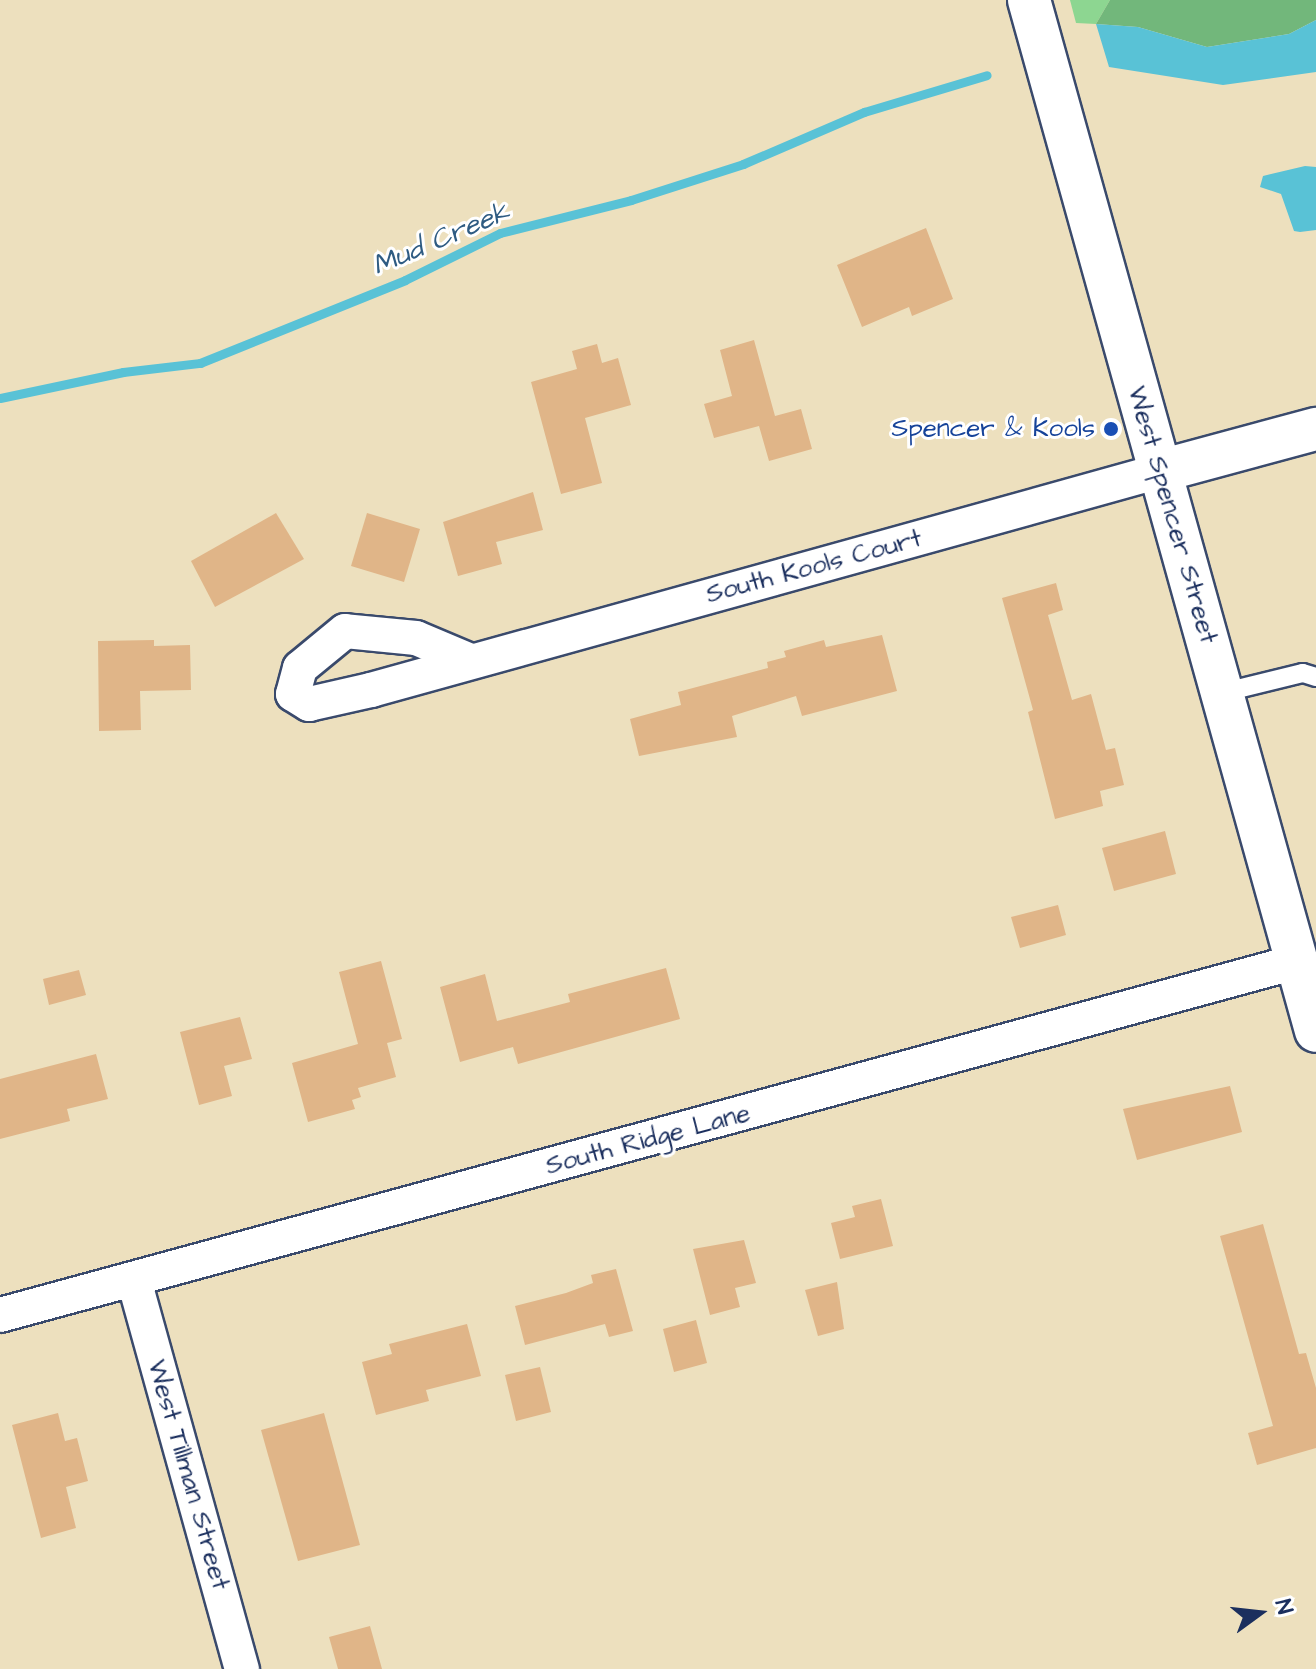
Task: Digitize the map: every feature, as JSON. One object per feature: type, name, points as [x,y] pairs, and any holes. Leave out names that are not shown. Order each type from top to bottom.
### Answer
[{"type":"street","name":"West Spencer Street","points":[[1029,0],[1316,1030]]},
{"type":"street","points":[[1160,471],[1316,429]]},
{"type":"street","name":"South Kools Court","points":[[468,660],[1160,471]]},
{"type":"street","name":"South Ridge Lane","points":[[0,1315],[1296,962]]},
{"type":"street","name":"West Tillman Street","points":[[134,1280],[242,1669]]},
{"type":"lane","points":[[1221,693],[1303,673],[1316,677]]},
{"type":"green space","points":[[1070,0],[1110,0],[1096,24],[1076,23]]},
{"type":"green space","points":[[1110,0],[1316,0],[1316,20],[1289,34],[1207,47],[1138,27],[1096,24]]},
{"type":"water","points":[[1316,20],[1316,72],[1223,85],[1109,67],[1096,24],[1138,27],[1207,47],[1289,34]]},
{"type":"water","points":[[1305,166],[1316,167],[1316,230],[1300,232],[1294,231],[1281,194],[1260,187],[1263,176]]},
{"type":"building","points":[[926,228],[953,299],[912,316],[909,307],[862,327],[837,265]]},
{"type":"building","points":[[754,340],[775,416],[801,409],[812,449],[769,461],[759,426],[714,438],[704,404],[732,396],[720,350]]},
{"type":"building","points":[[597,344],[602,363],[618,358],[631,405],[585,418],[602,483],[561,494],[531,382],[577,369],[572,351]]},
{"type":"building","points":[[533,492],[543,530],[496,542],[502,564],[458,576],[443,522]]},
{"type":"building","points":[[276,513],[304,559],[215,607],[191,561]]},
{"type":"building","points":[[367,513],[420,529],[404,582],[351,566]]},
{"type":"building","points":[[1056,583],[1063,610],[1048,615],[1072,700],[1091,694],[1106,750],[1115,748],[1124,785],[1100,791],[1103,806],[1055,819],[1028,712],[1033,710],[1002,598]]},
{"type":"building","points":[[882,635],[897,691],[802,716],[796,696],[732,716],[737,737],[639,756],[630,719],[681,705],[678,692],[768,668],[767,662],[786,657],[784,651],[824,640],[826,647]]},
{"type":"building","points":[[154,640],[154,646],[190,645],[191,690],[140,691],[141,730],[99,731],[98,641]]},
{"type":"building","points":[[1165,831],[1176,874],[1114,891],[1102,848]]},
{"type":"building","points":[[1058,905],[1066,935],[1020,948],[1011,917]]},
{"type":"building","points":[[381,961],[402,1039],[387,1043],[396,1077],[358,1088],[361,1097],[352,1100],[355,1109],[308,1122],[292,1063],[358,1044],[339,972]]},
{"type":"building","points":[[666,968],[680,1019],[518,1064],[513,1047],[460,1062],[440,987],[485,974],[497,1021],[570,1002],[568,994]]},
{"type":"building","points":[[79,970],[86,995],[49,1005],[43,979]]},
{"type":"building","points":[[240,1017],[252,1059],[224,1066],[232,1096],[199,1105],[180,1032]]},
{"type":"building","points":[[96,1054],[108,1099],[67,1109],[70,1121],[0,1139],[0,1079]]},
{"type":"building","points":[[1230,1086],[1242,1132],[1137,1160],[1123,1109]]},
{"type":"building","points":[[881,1199],[893,1246],[840,1259],[831,1223],[855,1217],[852,1206]]},
{"type":"building","points":[[1263,1224],[1299,1354],[1306,1353],[1316,1388],[1316,1448],[1257,1465],[1248,1433],[1273,1426],[1220,1236]]},
{"type":"building","points":[[744,1240],[756,1283],[735,1288],[740,1307],[710,1315],[693,1249]]},
{"type":"building","points":[[616,1269],[633,1331],[609,1337],[605,1324],[525,1345],[515,1306],[566,1293],[593,1283],[591,1275]]},
{"type":"building","points":[[837,1282],[844,1329],[818,1336],[805,1290]]},
{"type":"building","points":[[696,1320],[707,1363],[674,1372],[663,1329]]},
{"type":"building","points":[[467,1324],[481,1376],[426,1390],[429,1401],[376,1415],[362,1362],[392,1354],[389,1344]]},
{"type":"building","points":[[540,1367],[551,1412],[516,1421],[505,1375]]},
{"type":"building","points":[[58,1413],[65,1441],[77,1438],[88,1481],[66,1487],[76,1528],[41,1538],[12,1425]]},
{"type":"building","points":[[324,1413],[360,1545],[298,1561],[261,1430]]},
{"type":"building","points":[[370,1626],[382,1669],[338,1669],[329,1637]]},
{"type":"waterway","name":"Mud Creek","points":[[0,398],[123,372],[200,363],[405,280],[500,233],[631,200],[743,164],[864,112],[987,75]]},
{"type":"place","name":"Spencer & Kools","points":[[1111,429]]}]
